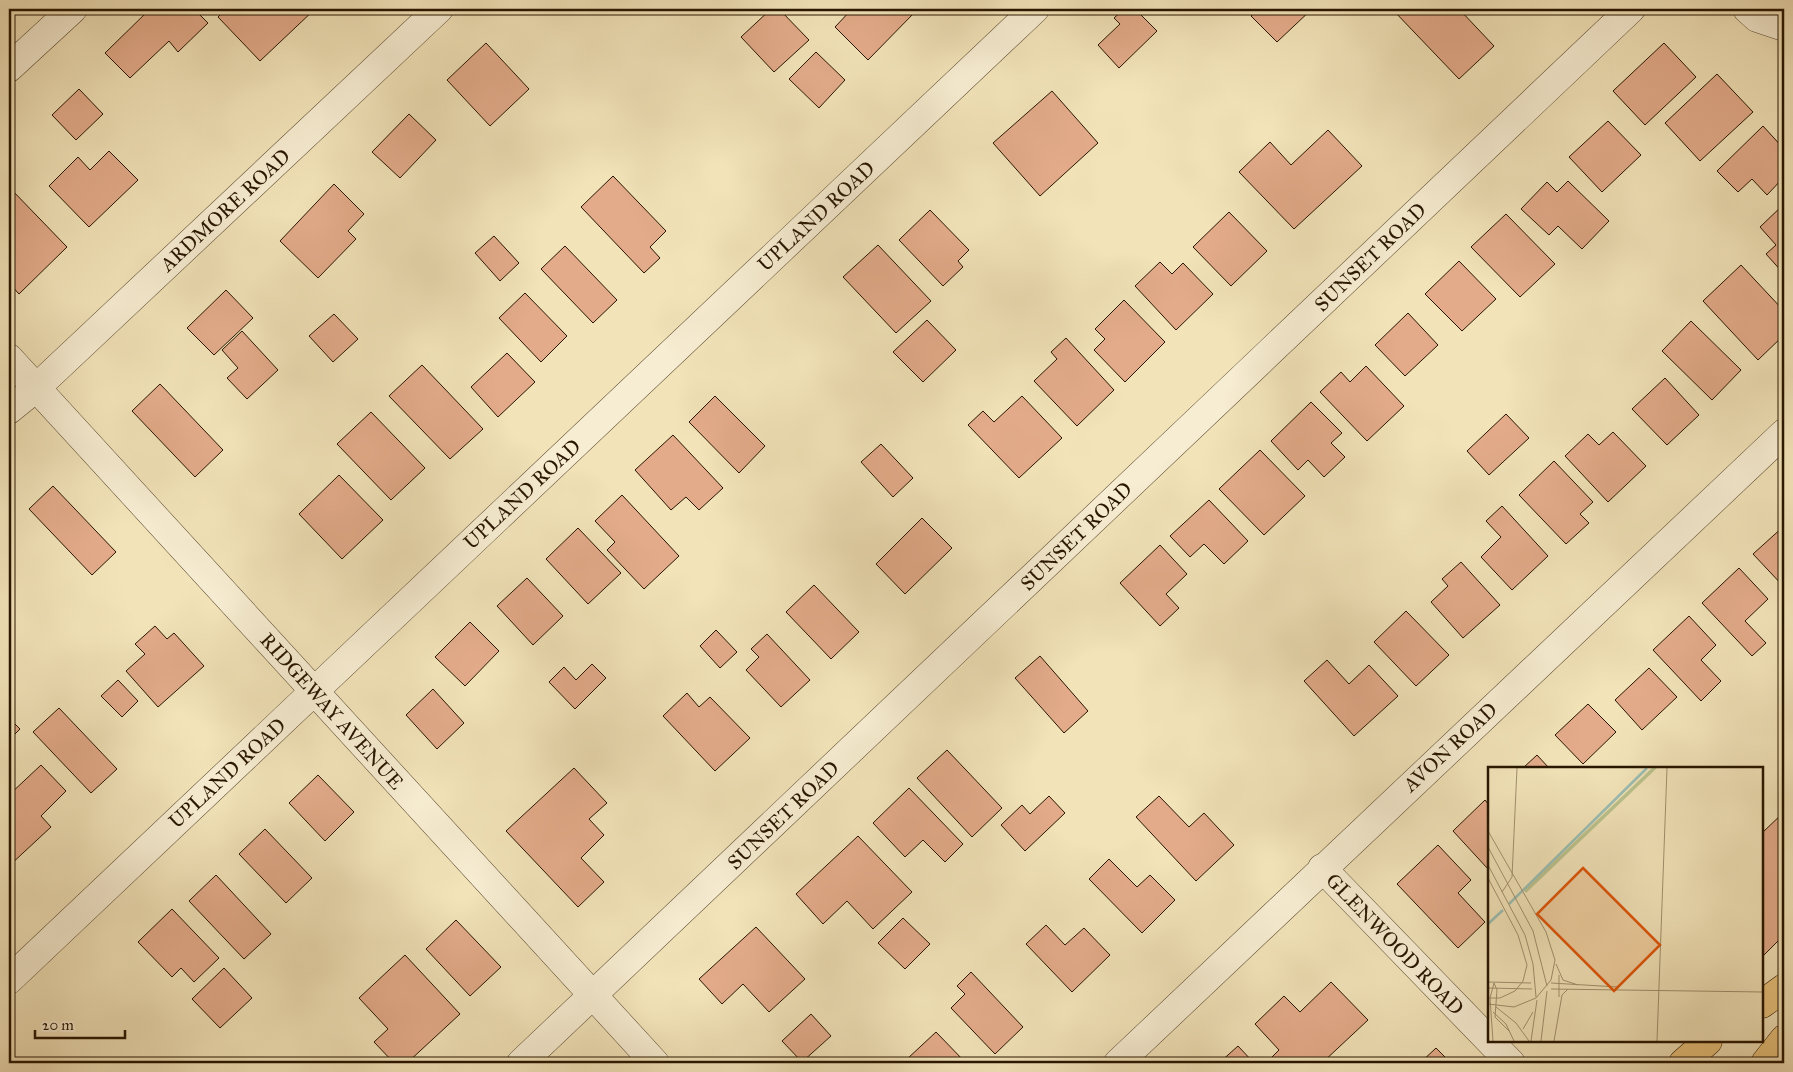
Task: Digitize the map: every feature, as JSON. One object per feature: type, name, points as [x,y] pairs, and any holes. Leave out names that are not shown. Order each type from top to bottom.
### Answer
[{"type":"main road","points":[[1763,1003],[1784,988]]},
{"type":"main road","points":[[1765,1063],[1784,1039]]},
{"type":"main road","points":[[1684,1063],[1707,1042]]},
{"type":"street","points":[[9,68],[73,9]]},
{"type":"street","name":"ARDMORE ROAD","points":[[9,410],[36,388],[439,9]]},
{"type":"street","name":"UPLAND ROAD","points":[[9,980],[1035,9]]},
{"type":"street","name":"SUNSET ROAD","points":[[521,1063],[1631,9]]},
{"type":"street","points":[[1747,9],[1757,18],[1784,27]]},
{"type":"street","name":"RIDGEWAY AVENUE","points":[[9,358],[655,1063]]},
{"type":"street","name":"AVON ROAD","points":[[1118,1063],[1784,433]]},
{"type":"street","name":"GLENWOOD ROAD","points":[[1322,868],[1488,1039]]},
{"type":"street","name":"GLENWOOD ROAD","points":[[1491,1042],[1511,1063]]},
{"type":"building","points":[[150,9],[194,9],[208,23],[178,52],[169,41],[130,78],[105,53]]},
{"type":"building","points":[[226,9],[315,9],[260,61],[218,17]]},
{"type":"building","points":[[771,9],[779,9],[809,40],[774,72],[741,37]]},
{"type":"building","points":[[852,9],[910,9],[914,13],[868,60],[835,27]]},
{"type":"building","points":[[1124,9],[1135,9],[1157,31],[1119,68],[1098,45],[1120,24],[1114,18]]},
{"type":"building","points":[[1166,9],[1176,9],[1170,14]]},
{"type":"building","points":[[1259,9],[1312,9],[1277,42],[1251,16]]},
{"type":"building","points":[[1394,9],[1459,9],[1494,46],[1459,79]]},
{"type":"building","points":[[486,43],[529,89],[490,126],[447,80]]},
{"type":"building","points":[[1664,43],[1696,77],[1645,125],[1613,91]]},
{"type":"building","points":[[816,52],[845,80],[819,108],[789,79]]},
{"type":"building","points":[[1717,74],[1753,112],[1700,161],[1665,123]]},
{"type":"building","points":[[79,89],[103,114],[76,140],[52,115]]},
{"type":"building","points":[[1052,91],[1098,143],[1040,196],[993,143]]},
{"type":"building","points":[[409,114],[436,140],[400,178],[372,152]]},
{"type":"building","points":[[1608,121],[1641,155],[1602,192],[1569,157]]},
{"type":"building","points":[[1763,126],[1784,149],[1784,177],[1767,195],[1752,179],[1738,192],[1717,171]]},
{"type":"building","points":[[1328,130],[1362,166],[1294,229],[1239,172],[1270,142],[1291,165]]},
{"type":"building","points":[[109,151],[138,180],[89,227],[49,186],[78,157],[90,170]]},
{"type":"building","points":[[613,176],[666,231],[650,247],[660,258],[644,273],[581,207]]},
{"type":"building","points":[[1568,181],[1609,221],[1582,249],[1558,226],[1549,235],[1521,209],[1547,182],[1557,192]]},
{"type":"building","points":[[334,184],[364,214],[348,231],[356,239],[318,278],[280,241]]},
{"type":"building","points":[[9,187],[67,247],[19,294],[9,283]]},
{"type":"building","points":[[1784,204],[1784,274],[1766,254],[1776,245],[1760,227]]},
{"type":"building","points":[[930,210],[969,250],[958,261],[963,267],[943,286],[899,240]]},
{"type":"building","points":[[1229,212],[1267,251],[1231,286],[1193,247]]},
{"type":"building","points":[[1506,214],[1555,264],[1520,297],[1471,247]]},
{"type":"building","points":[[494,236],[519,263],[500,281],[475,253]]},
{"type":"building","points":[[878,245],[931,301],[896,333],[843,277]]},
{"type":"building","points":[[565,246],[617,300],[593,323],[541,269]]},
{"type":"building","points":[[1459,261],[1496,299],[1462,331],[1425,294]]},
{"type":"building","points":[[1160,262],[1172,274],[1183,263],[1213,294],[1176,330],[1135,286]]},
{"type":"building","points":[[1741,265],[1784,311],[1784,335],[1758,360],[1703,301]]},
{"type":"building","points":[[226,290],[253,318],[214,355],[187,328]]},
{"type":"building","points":[[525,293],[567,336],[541,362],[499,318]]},
{"type":"building","points":[[1124,300],[1165,342],[1125,382],[1094,350],[1105,339],[1095,329]]},
{"type":"building","points":[[1408,313],[1438,345],[1405,376],[1375,345]]},
{"type":"building","points":[[334,314],[358,339],[333,362],[309,336]]},
{"type":"building","points":[[927,320],[956,350],[923,382],[893,352]]},
{"type":"building","points":[[1691,321],[1741,370],[1712,400],[1662,351]]},
{"type":"building","points":[[242,331],[278,370],[247,399],[227,378],[238,368],[222,350]]},
{"type":"building","points":[[1066,338],[1114,390],[1077,426],[1034,381],[1057,359],[1051,352]]},
{"type":"building","points":[[507,353],[535,382],[498,417],[471,387]]},
{"type":"building","points":[[422,365],[483,429],[450,459],[389,396]]},
{"type":"building","points":[[1366,366],[1404,406],[1367,441],[1320,392],[1341,372],[1350,382]]},
{"type":"building","points":[[1665,378],[1699,415],[1667,445],[1632,409]]},
{"type":"building","points":[[160,384],[223,450],[195,477],[132,411]]},
{"type":"building","points":[[715,396],[765,446],[739,473],[689,422]]},
{"type":"building","points":[[1022,396],[1062,438],[1019,478],[968,425],[983,411],[994,422]]},
{"type":"building","points":[[1311,402],[1342,433],[1331,443],[1345,457],[1324,477],[1308,460],[1298,470],[1271,441]]},
{"type":"building","points":[[371,412],[425,468],[391,500],[337,444]]},
{"type":"building","points":[[1506,414],[1529,438],[1489,475],[1467,451]]},
{"type":"building","points":[[1613,432],[1646,466],[1608,502],[1565,456],[1588,434],[1599,445]]},
{"type":"building","points":[[673,435],[723,488],[699,510],[686,497],[671,510],[635,470]]},
{"type":"building","points":[[881,444],[913,478],[893,497],[861,462]]},
{"type":"building","points":[[1260,450],[1305,496],[1264,535],[1219,489]]},
{"type":"building","points":[[1554,461],[1593,502],[1580,514],[1589,523],[1566,544],[1519,495]]},
{"type":"building","points":[[339,475],[383,520],[342,559],[299,514]]},
{"type":"building","points":[[53,486],[116,552],[92,575],[29,509]]},
{"type":"building","points":[[622,495],[679,556],[644,589],[607,550],[615,542],[595,521]]},
{"type":"building","points":[[1209,500],[1248,541],[1224,564],[1204,544],[1190,557],[1170,536]]},
{"type":"building","points":[[1502,506],[1548,556],[1512,590],[1481,557],[1501,537],[1486,521]]},
{"type":"building","points":[[922,518],[952,548],[905,594],[876,564]]},
{"type":"building","points":[[1784,526],[1784,587],[1753,554]]},
{"type":"building","points":[[578,528],[621,573],[588,604],[546,559]]},
{"type":"building","points":[[1160,545],[1187,574],[1166,594],[1179,608],[1160,626],[1120,583]]},
{"type":"building","points":[[1461,562],[1500,605],[1463,638],[1431,602],[1448,586],[1442,579]]},
{"type":"building","points":[[1739,568],[1768,599],[1745,621],[1766,643],[1752,656],[1702,603]]},
{"type":"building","points":[[527,578],[563,616],[533,645],[497,606]]},
{"type":"building","points":[[9,582],[15,589],[9,595]]},
{"type":"building","points":[[814,585],[859,632],[831,659],[786,612]]},
{"type":"building","points":[[1406,611],[1449,655],[1416,686],[1374,642]]},
{"type":"building","points":[[1689,616],[1716,645],[1701,660],[1721,681],[1701,701],[1653,650]]},
{"type":"building","points":[[470,622],[499,651],[465,686],[435,657]]},
{"type":"building","points":[[155,626],[167,639],[174,633],[204,666],[158,707],[126,671],[145,654],[135,644]]},
{"type":"building","points":[[716,630],[737,652],[720,668],[700,646]]},
{"type":"building","points":[[767,634],[810,680],[781,707],[746,670],[759,657],[751,649]]},
{"type":"building","points":[[1040,656],[1088,711],[1064,733],[1015,678]]},
{"type":"building","points":[[1327,660],[1349,684],[1369,665],[1398,696],[1354,736],[1304,681]]},
{"type":"building","points":[[592,664],[606,678],[575,709],[549,682],[564,667],[576,680]]},
{"type":"building","points":[[1649,668],[1677,697],[1642,730],[1615,700]]},
{"type":"building","points":[[118,680],[138,701],[122,717],[101,696]]},
{"type":"building","points":[[433,689],[464,723],[437,749],[406,715]]},
{"type":"building","points":[[687,693],[699,707],[710,697],[750,738],[715,771],[663,716]]},
{"type":"building","points":[[1588,704],[1616,732],[1583,764],[1555,735]]},
{"type":"building","points":[[59,708],[117,769],[91,793],[33,732]]},
{"type":"building","points":[[9,718],[20,729],[9,740]]},
{"type":"building","points":[[947,750],[1002,808],[972,837],[917,778]]},
{"type":"building","points":[[1537,755],[1548,767],[1524,767]]},
{"type":"building","points":[[41,765],[66,791],[41,816],[51,827],[9,866],[9,795]]},
{"type":"building","points":[[574,768],[607,803],[589,819],[604,835],[581,858],[604,882],[578,907],[506,831]]},
{"type":"building","points":[[318,775],[354,812],[325,841],[289,803]]},
{"type":"building","points":[[909,788],[963,844],[945,862],[923,840],[905,857],[873,823]]},
{"type":"building","points":[[1049,796],[1065,813],[1025,851],[1001,825],[1022,805],[1030,814]]},
{"type":"building","points":[[1159,796],[1189,827],[1204,813],[1234,845],[1196,881],[1136,817]]},
{"type":"building","points":[[1485,800],[1488,804],[1488,869],[1453,831]]},
{"type":"building","points":[[1784,812],[1784,935],[1763,956],[1763,832]]},
{"type":"building","points":[[265,829],[312,878],[286,903],[239,854]]},
{"type":"building","points":[[858,836],[912,892],[873,929],[847,901],[823,924],[796,894]]},
{"type":"building","points":[[1438,845],[1471,880],[1458,893],[1485,922],[1458,948],[1397,884]]},
{"type":"building","points":[[1109,859],[1137,887],[1150,875],[1175,900],[1142,933],[1089,879]]},
{"type":"building","points":[[216,875],[271,934],[244,959],[189,901]]},
{"type":"building","points":[[172,909],[219,958],[194,982],[181,968],[172,977],[138,942]]},
{"type":"building","points":[[903,918],[930,944],[905,969],[878,943]]},
{"type":"building","points":[[456,920],[501,967],[470,996],[426,949]]},
{"type":"building","points":[[1046,925],[1065,945],[1084,928],[1110,955],[1072,992],[1026,944]]},
{"type":"building","points":[[756,927],[805,979],[769,1012],[743,984],[722,1004],[699,979]]},
{"type":"building","points":[[405,955],[460,1014],[407,1063],[394,1063],[374,1042],[388,1029],[359,998]]},
{"type":"building","points":[[224,968],[252,998],[220,1028],[192,999]]},
{"type":"building","points":[[971,972],[1023,1027],[995,1054],[951,1008],[965,994],[957,986]]},
{"type":"building","points":[[1331,982],[1368,1020],[1322,1063],[1267,1062],[1279,1050],[1255,1024],[1284,996],[1300,1012]]},
{"type":"building","points":[[811,1014],[831,1036],[802,1062],[782,1041]]},
{"type":"building","points":[[936,1032],[966,1063],[909,1063],[906,1060]]},
{"type":"building","points":[[1238,1046],[1254,1063],[1219,1063]]},
{"type":"building","points":[[1436,1048],[1451,1063],[1420,1063]]}]
